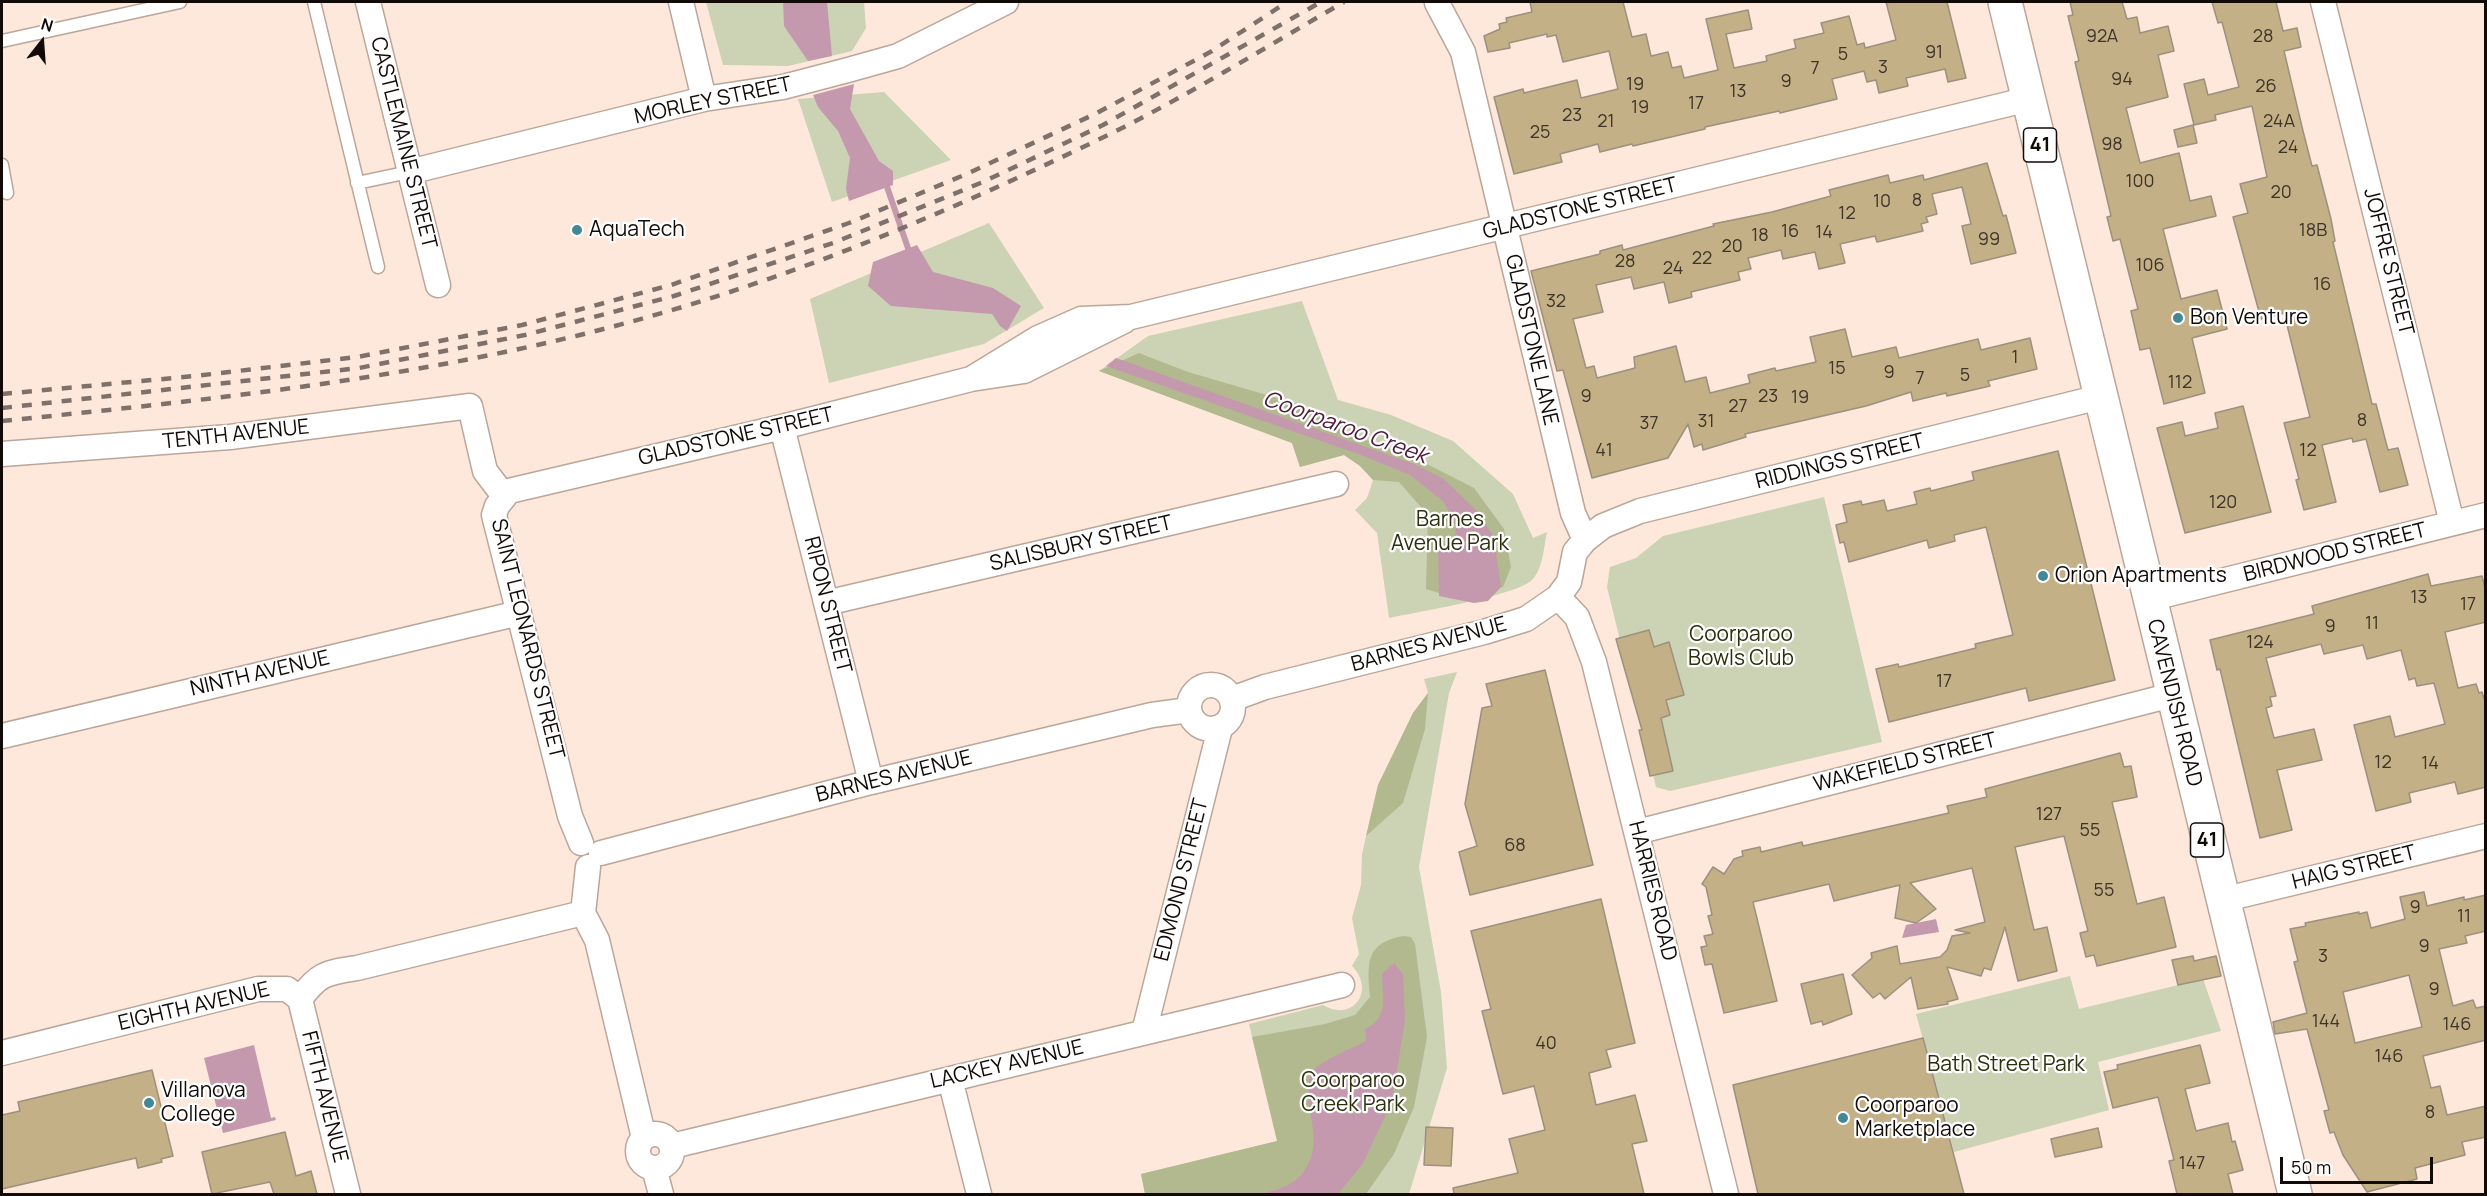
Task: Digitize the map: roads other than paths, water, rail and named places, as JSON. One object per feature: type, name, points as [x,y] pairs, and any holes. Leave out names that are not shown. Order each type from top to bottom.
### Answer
[{"type":"main road","name":"CAVENDISH ROAD","points":[[2005,2],[2295,1194]]},
{"type":"street","name":"CASTLEMAINE STREET","points":[[368,2],[438,285]]},
{"type":"street","points":[[681,2],[704,99]]},
{"type":"street","name":"MORLEY STREET","points":[[409,172],[704,99],[800,82],[898,56],[1006,2]]},
{"type":"street","name":"JOFFRE STREET","points":[[2324,2],[2452,523]]},
{"type":"street","name":"GLADSTONE LANE","points":[[1437,3],[1463,52],[1575,523],[1585,540]]},
{"type":"street","name":"GLADSTONE STREET","points":[[504,496],[517,487],[782,427],[971,379],[1024,370],[1131,317],[2029,99]]},
{"type":"street","name":"RIDDINGS STREET","points":[[1585,540],[1603,526],[1640,511],[2100,397]]},
{"type":"street","name":"TENTH AVENUE","points":[[2,454],[230,437],[470,406]]},
{"type":"street","name":"SAINT LEONARDS STREET","points":[[470,406],[485,471],[504,496],[494,515],[570,816],[590,855],[584,913]]},
{"type":"street","name":"RIPON STREET","points":[[782,427],[871,783]]},
{"type":"street","name":"SALISBURY STREET","points":[[826,603],[1336,484]]},
{"type":"street","name":"BIRDWOOD STREET","points":[[2149,599],[2486,515]]},
{"type":"street","name":"BARNES AVENUE","points":[[1232,699],[1265,687],[1484,632],[1526,619],[1558,597],[1569,582],[1575,552],[1585,540]]},
{"type":"street","name":"HARRIES ROAD","points":[[1558,597],[1577,617],[1584,632],[1637,832],[1726,1194]]},
{"type":"street","name":"NINTH AVENUE","points":[[2,736],[519,613]]},
{"type":"street","points":[[1217,685],[1224,688],[1232,699],[1233,713],[1220,728],[1200,726],[1195,722],[1189,710],[1192,696],[1203,687],[1217,685]]},
{"type":"street","name":"WAKEFIELD STREET","points":[[1637,832],[2172,695]]},
{"type":"street","name":"BARNES AVENUE","points":[[590,855],[871,783],[1152,715],[1189,710]]},
{"type":"street","name":"EDMOND STREET","points":[[1144,1032],[1220,728]]},
{"type":"street","name":"HAIG STREET","points":[[2222,900],[2486,836]]},
{"type":"street","points":[[584,913],[597,940],[644,1138]]},
{"type":"street","name":"EIGHTH AVENUE","points":[[2,1053],[258,989],[287,989],[300,999],[309,986],[325,973],[357,968],[584,913]]},
{"type":"street","name":"LACKEY AVENUE","points":[[672,1146],[1342,985]]},
{"type":"street","name":"FIFTH AVENUE","points":[[300,999],[348,1194]]},
{"type":"street","points":[[950,1079],[978,1194]]},
{"type":"street","points":[[657,1134],[669,1140],[672,1146],[671,1159],[661,1167],[654,1168],[642,1162],[639,1156],[640,1143],[644,1138],[657,1134]]},
{"type":"street","points":[[654,1168],[661,1194]]},
{"type":"lane","points":[[2,41],[180,2]]},
{"type":"lane","points":[[314,2],[378,267]]},
{"type":"lane","points":[[2,165],[7,193]]},
{"type":"lane","points":[[357,183],[409,172]]},
{"type":"waterway","name":"Coorparoo Creek","points":[[885,181],[910,254]]},
{"type":"railway","points":[[2,394],[195,376],[357,357],[522,325],[671,285],[849,223],[969,173],[1097,113],[1212,51],[1287,2]]},
{"type":"railway","points":[[2,408],[359,368],[525,335],[674,296],[833,243],[983,182],[1103,125],[1321,2]]},
{"type":"railway","points":[[2,421],[233,396],[387,374],[540,344],[679,308],[866,243],[988,191],[1108,135],[1168,104],[1344,2]]},
{"type":"place","name":"AquaTech","points":[[577,230]]},
{"type":"place","name":"Bon Venture","points":[[2178,318]]},
{"type":"place","name":"Orion Apartments","points":[[2043,576]]},
{"type":"place","name":"Villanova College","points":[[149,1103]]},
{"type":"place","name":"Coorparoo Marketplace","points":[[1843,1118]]},
{"type":"park label","name":"Barnes Avenue Park","points":[[1450,532]]},
{"type":"park label","name":"Coorparoo Bowls Club","points":[[1741,647]]},
{"type":"park label","name":"Bath Street Park","points":[[2006,1065]]},
{"type":"park label","name":"Coorparoo Creek Park","points":[[1353,1093]]}]
